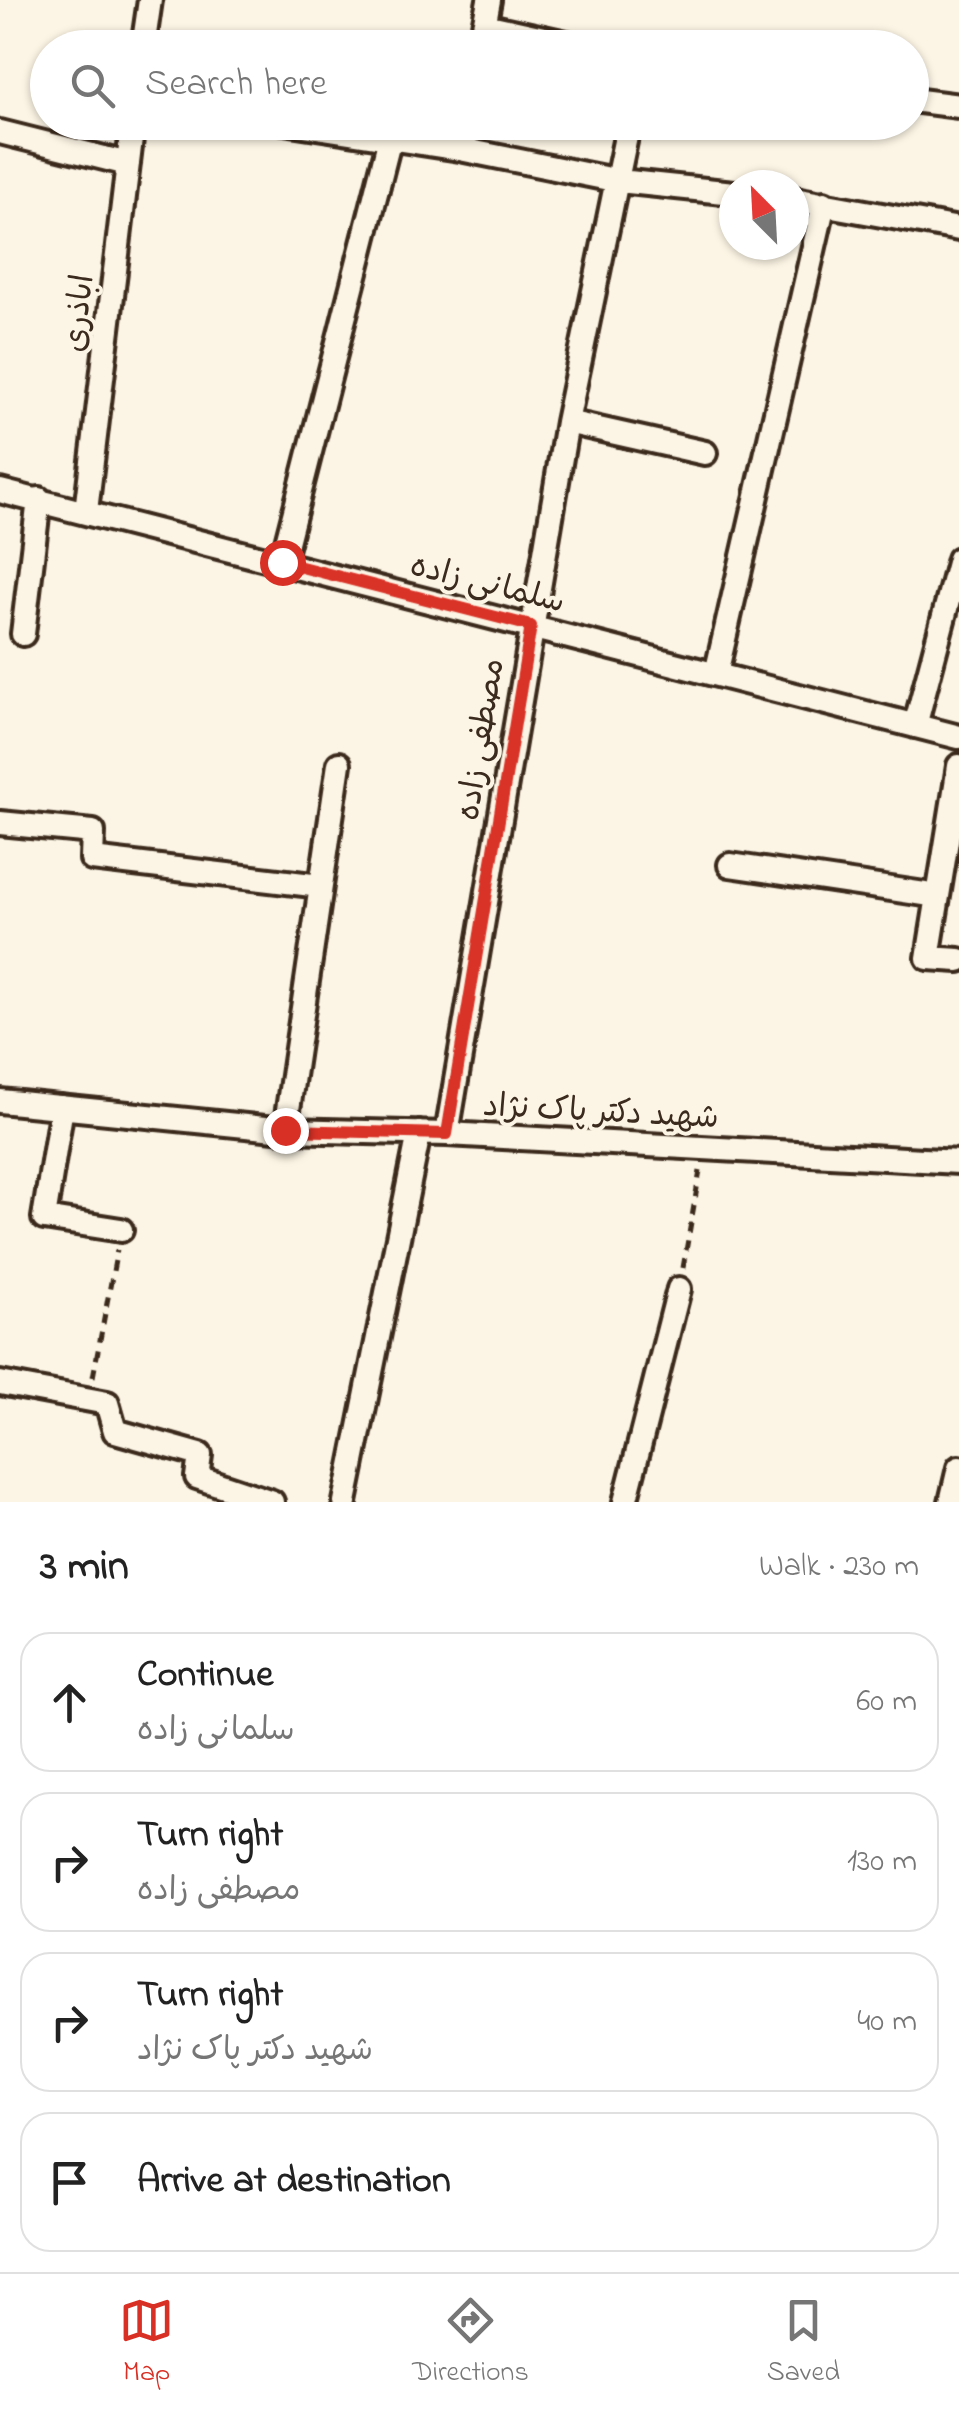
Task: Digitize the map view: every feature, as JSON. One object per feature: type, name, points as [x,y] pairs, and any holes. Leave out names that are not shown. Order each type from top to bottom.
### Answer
[{"type":"street","points":[[146,30],[150,0]]},
{"type":"street","points":[[483,30],[489,0]]},
{"type":"street","points":[[929,102],[959,106]]},
{"type":"street","points":[[0,132],[30,140]]},
{"type":"street","points":[[32,140],[128,164]]},
{"type":"street","name":"اباذری","points":[[86,511],[131,140]]},
{"type":"street","points":[[282,562],[389,140]]},
{"type":"street","points":[[404,140],[618,180],[719,191]]},
{"type":"street","points":[[460,148],[462,140]]},
{"type":"street","name":"مصطفی زاده","points":[[447,1134],[567,422],[626,140]]},
{"type":"street","points":[[809,202],[959,229]]},
{"type":"street","points":[[716,674],[824,203]]},
{"type":"street","points":[[567,422],[706,453]]},
{"type":"street","name":"سلمانی زاده","points":[[0,491],[959,737]]},
{"type":"street","points":[[23,634],[39,499]]},
{"type":"street","points":[[915,726],[959,559]]},
{"type":"street","points":[[285,1130],[340,764]]},
{"type":"street","points":[[959,766],[928,958],[959,960]]},
{"type":"street","points":[[0,823],[94,832],[92,859],[321,886]]},
{"type":"street","points":[[730,865],[938,896]]},
{"type":"street","name":"شهید دکتر پاک نژاد","points":[[0,1101],[285,1130],[447,1134],[959,1162]]},
{"type":"street","points":[[62,1107],[44,1218],[121,1230]]},
{"type":"street","points":[[344,1502],[419,1133]]},
{"type":"street","points":[[624,1502],[680,1290]]},
{"type":"street","points":[[0,1382],[107,1403],[115,1431],[200,1455],[197,1477],[272,1502]]},
{"type":"street","points":[[951,1502],[959,1468]]},
{"type":"path","points":[[680,1290],[704,1148]]},
{"type":"path","points":[[88,1400],[121,1230]]},
{"type":"route","points":[[282,562],[531,626],[447,1134],[285,1130]]}]
